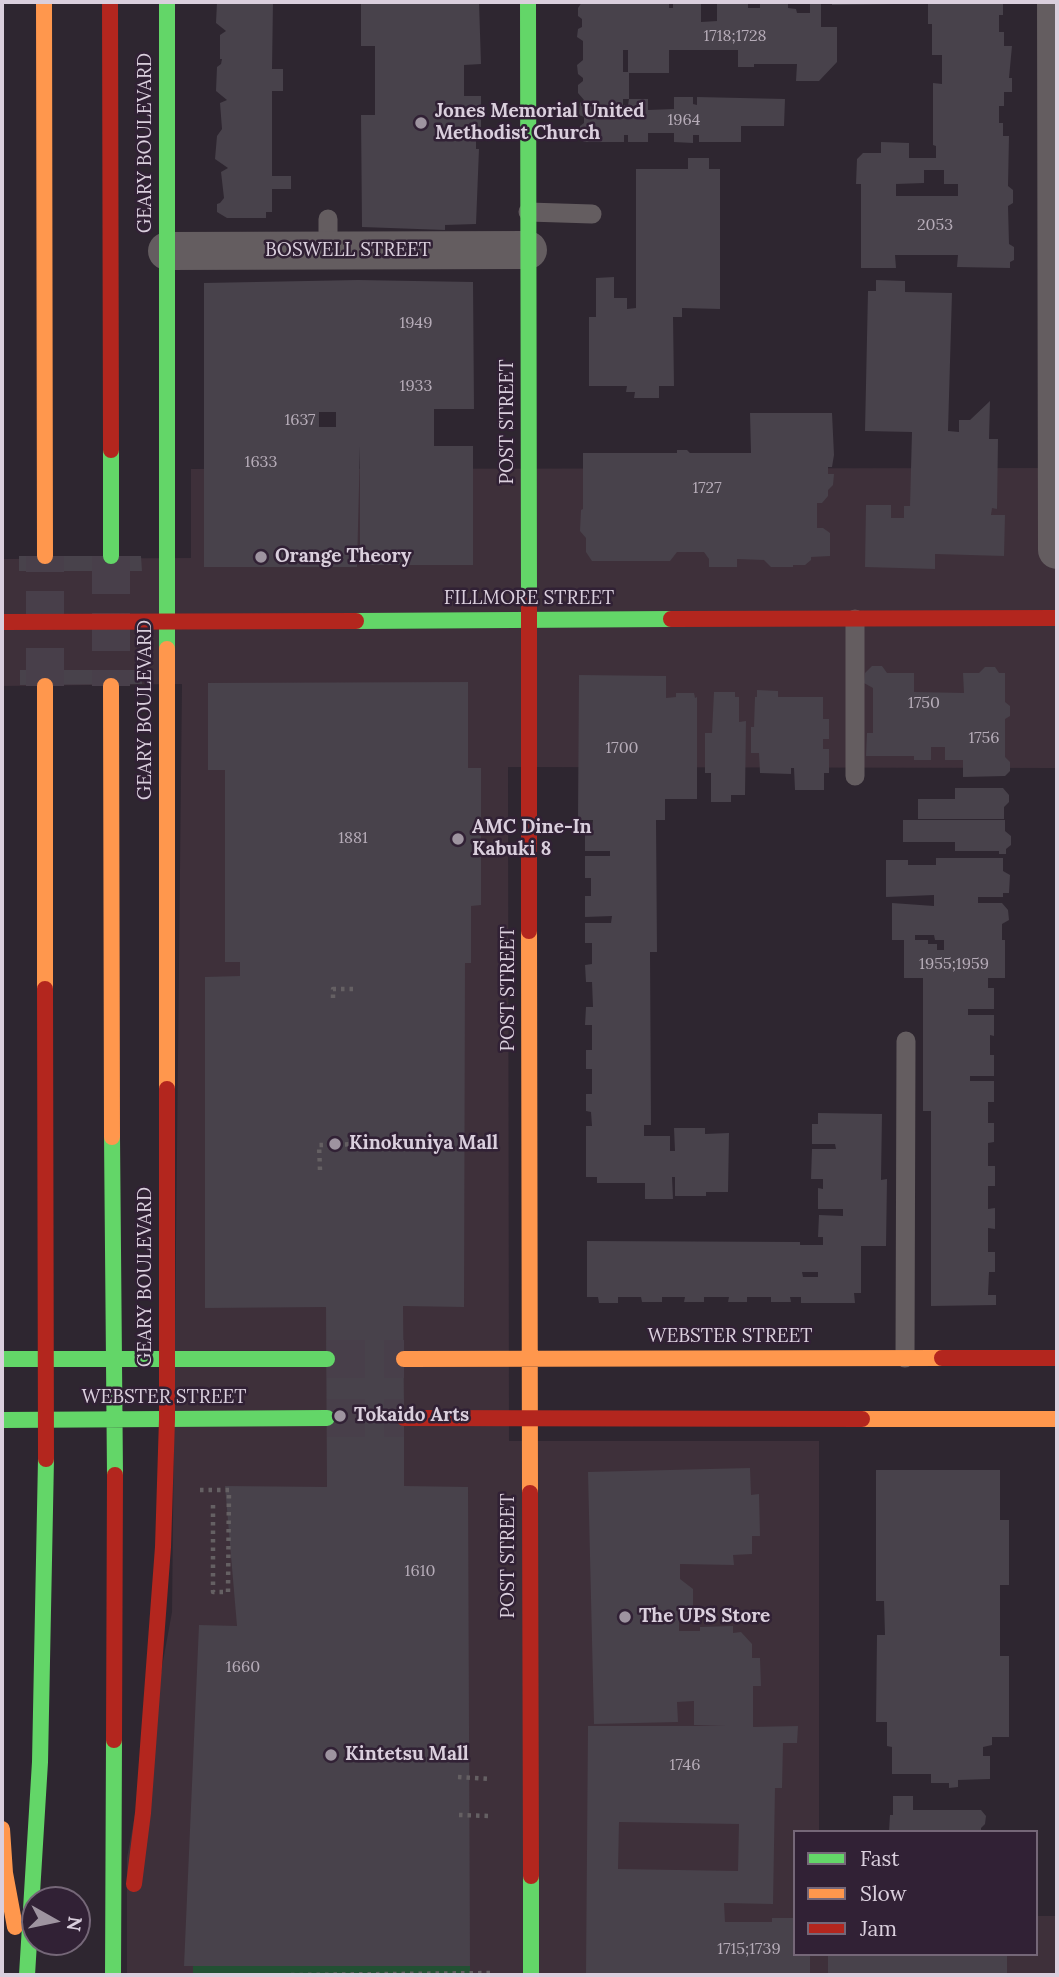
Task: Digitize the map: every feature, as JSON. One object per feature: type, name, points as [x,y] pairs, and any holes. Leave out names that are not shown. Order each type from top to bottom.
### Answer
[{"type":"main road","points":[[44,2],[45,556]]},
{"type":"main road","name":"GEARY BOULEVARD","points":[[110,2],[111,556]]},
{"type":"main road","name":"GEARY BOULEVARD","points":[[113,1975],[130,1906],[144,1800],[163,1547],[167,1359],[167,2]]},
{"type":"main road","name":"POST STREET","points":[[528,2],[531,1975]]},
{"type":"main road","name":"FILLMORE STREET","points":[[2,622],[1057,618]]},
{"type":"main road","points":[[27,1975],[43,1690],[46,1420],[45,686]]},
{"type":"main road","name":"GEARY BOULEVARD","points":[[111,686],[113,1975]]},
{"type":"main road","name":"WEBSTER STREET","points":[[404,1359],[1057,1358]]},
{"type":"main road","name":"WEBSTER STREET","points":[[2,1359],[327,1359]]},
{"type":"main road","name":"WEBSTER STREET","points":[[2,1420],[327,1418]]},
{"type":"main road","points":[[404,1418],[1057,1419]]},
{"type":"main road","points":[[2,1829],[5,1873],[27,1975]]},
{"type":"street","points":[[1056,2],[1057,550]]},
{"type":"street","name":"BOSWELL STREET","points":[[167,251],[328,235],[528,250]]},
{"type":"lane","points":[[528,212],[592,214]]},
{"type":"lane","points":[[855,619],[855,776]]},
{"type":"lane","points":[[905,1358],[906,1041]]},
{"type":"path","points":[[333,998],[333,989],[353,989]]},
{"type":"path","points":[[320,1170],[319,1145],[365,1144]]},
{"type":"path","points":[[458,1777],[491,1779]]},
{"type":"path","points":[[459,1815],[491,1816]]},
{"type":"path","points":[[393,1966],[393,1975]]},
{"type":"path","points":[[292,1975],[492,1973]]},
{"type":"shaded area","points":[[1057,468],[1057,768],[508,767],[509,1441],[819,1441],[819,1830],[793,1830],[793,1956],[1038,1956],[1038,1916],[1057,1916],[1057,1975],[127,1975],[127,1858],[172,1612],[182,684],[2,686],[2,559],[191,558],[191,469]]},
{"type":"green space","points":[[193,1966],[470,1966],[470,1975],[193,1975]]},
{"type":"building","points":[[217,2],[273,2],[272,69],[283,69],[283,91],[272,91],[272,176],[291,176],[291,189],[272,189],[272,212],[266,212],[266,218],[227,218],[217,212],[217,204],[224,198],[221,172],[228,168],[215,159],[217,136],[222,129],[220,103],[227,100],[216,91],[217,67],[222,59],[220,35],[226,31],[216,23]]},
{"type":"building","name":"Jones Memorial United Methodist Church","points":[[361,2],[479,2],[481,64],[464,65],[464,96],[481,96],[481,131],[476,131],[476,149],[479,149],[476,224],[445,225],[445,230],[362,227],[361,115],[375,115],[375,46],[361,46]]},
{"type":"building","points":[[582,2],[669,2],[669,8],[673,8],[673,2],[701,2],[701,22],[717,21],[717,2],[748,2],[748,8],[760,8],[760,2],[788,2],[788,8],[796,9],[797,13],[810,13],[810,2],[821,2],[821,27],[837,27],[837,62],[819,81],[796,81],[797,64],[754,64],[754,67],[738,67],[738,50],[669,50],[669,73],[629,73],[629,99],[648,99],[648,110],[674,109],[674,97],[693,97],[693,104],[697,105],[697,97],[785,99],[784,126],[741,126],[741,142],[699,142],[699,135],[693,135],[693,143],[674,142],[674,133],[648,133],[648,142],[628,142],[628,135],[624,135],[624,142],[584,142],[579,137],[580,126],[584,123],[584,117],[579,115],[580,103],[584,100],[578,93],[578,85],[583,81],[578,74],[577,65],[583,60],[583,41],[577,37],[578,29],[582,27],[578,8]],"holes":[[[623,50],[628,50],[628,72],[623,72]],[[623,99],[629,99],[628,105],[623,105]]]},
{"type":"building","points":[[832,2],[896,2],[832,5]]},
{"type":"building","points":[[928,2],[1003,2],[1003,15],[999,15],[999,32],[1004,32],[1004,46],[1012,46],[1009,78],[1012,78],[1012,92],[1004,92],[1004,106],[999,106],[999,123],[1003,123],[1003,136],[1009,136],[1008,186],[1013,190],[1013,203],[1008,206],[1009,244],[1014,247],[1014,260],[1010,262],[1010,268],[957,267],[958,255],[895,255],[896,268],[861,268],[861,184],[856,184],[857,159],[863,153],[881,153],[881,142],[909,143],[909,158],[936,158],[936,146],[933,145],[933,83],[942,84],[942,55],[932,55],[932,24],[928,24]],"holes":[[[924,170],[944,170],[944,184],[958,184],[958,196],[896,196],[896,184],[924,183]]]},
{"type":"building","points":[[688,158],[709,158],[709,169],[720,169],[720,309],[682,308],[682,317],[673,317],[674,386],[659,386],[659,398],[634,398],[635,392],[626,392],[627,386],[589,386],[589,317],[596,317],[596,278],[614,277],[614,298],[627,298],[627,309],[636,308],[636,169],[688,169]]},
{"type":"building","points":[[358,280],[473,282],[474,409],[434,409],[434,446],[473,446],[473,565],[360,565],[360,446],[357,567],[204,567],[204,283]],"holes":[[[319,412],[336,412],[336,427],[319,427]]]},
{"type":"building","points":[[876,280],[905,281],[905,292],[952,293],[948,431],[959,432],[959,420],[970,420],[990,401],[989,439],[998,439],[997,509],[992,508],[991,515],[1005,515],[1004,556],[935,554],[935,569],[865,567],[866,505],[891,505],[891,518],[904,518],[904,506],[910,506],[912,432],[865,431],[868,291],[876,291]]},
{"type":"building","points":[[750,413],[832,413],[834,455],[832,467],[828,467],[828,474],[834,474],[833,485],[822,503],[817,503],[817,528],[823,528],[830,533],[830,556],[811,557],[805,565],[793,567],[771,567],[764,560],[737,559],[737,567],[709,567],[709,559],[704,552],[677,552],[670,561],[592,561],[586,552],[586,538],[580,531],[583,509],[583,453],[677,453],[677,450],[687,450],[690,453],[751,453]]},
{"type":"building","points":[[19,556],[141,556],[142,571],[19,571]]},
{"type":"building","points":[[872,666],[882,666],[887,673],[914,673],[914,692],[964,693],[963,673],[979,673],[985,667],[995,667],[999,673],[1005,673],[1005,702],[1010,706],[1010,716],[1005,719],[1005,757],[1010,762],[1010,771],[1005,776],[963,777],[963,760],[945,760],[945,747],[931,747],[931,760],[914,760],[914,756],[866,756],[867,733],[873,733],[873,688],[864,683],[865,673]]},
{"type":"building","points":[[20,670],[142,670],[142,684],[20,685]]},
{"type":"building","points":[[579,675],[666,676],[666,698],[676,697],[676,693],[694,693],[695,698],[697,697],[697,799],[665,799],[665,820],[656,820],[657,952],[650,952],[651,1125],[644,1125],[644,1136],[670,1136],[670,1151],[675,1151],[674,1128],[705,1128],[705,1134],[729,1133],[728,1192],[706,1192],[706,1196],[675,1196],[675,1177],[672,1177],[673,1199],[645,1199],[645,1183],[597,1183],[597,1177],[586,1177],[586,1126],[592,1126],[591,1112],[586,1111],[586,1094],[592,1094],[592,1069],[586,1069],[586,1050],[592,1050],[592,1025],[585,1025],[586,1007],[593,1007],[592,982],[586,982],[585,965],[592,964],[592,943],[585,943],[585,923],[611,923],[612,916],[585,917],[585,896],[591,896],[591,878],[585,878],[585,856],[610,856],[610,851],[585,851],[585,830],[592,830],[593,820],[578,820]]},
{"type":"building","points":[[468,682],[468,768],[481,768],[481,905],[471,906],[471,963],[465,963],[464,1307],[403,1306],[404,1486],[468,1487],[470,1966],[184,1966],[199,1625],[237,1626],[225,1486],[327,1487],[326,1307],[205,1308],[205,977],[240,976],[240,962],[225,962],[225,770],[208,770],[208,683]]},
{"type":"building","points":[[757,690],[778,691],[778,697],[823,697],[823,719],[829,719],[829,739],[823,739],[823,749],[829,749],[829,773],[824,773],[824,790],[795,790],[794,768],[791,768],[791,774],[760,773],[759,753],[751,753],[751,727],[754,727]]},
{"type":"building","points":[[714,692],[735,692],[735,697],[739,697],[739,722],[746,721],[745,795],[731,795],[731,802],[711,802],[711,773],[705,773],[705,733],[712,733]]},
{"type":"building","points":[[955,788],[1003,788],[1009,795],[1009,802],[1004,807],[1004,819],[918,819],[918,799],[955,799]]},
{"type":"building","points":[[903,820],[1005,820],[1005,831],[1011,836],[1011,845],[1006,849],[1006,854],[999,854],[999,851],[955,851],[955,842],[903,842]]},
{"type":"building","points":[[936,858],[1003,858],[1003,871],[1010,875],[1009,893],[1003,893],[1003,897],[978,897],[978,903],[1002,903],[1008,910],[1009,920],[1002,924],[1002,940],[1005,940],[1005,978],[988,978],[988,988],[994,988],[994,1009],[968,1009],[968,1015],[994,1015],[990,1055],[994,1055],[994,1076],[970,1076],[970,1081],[994,1081],[994,1102],[988,1102],[988,1123],[994,1123],[994,1142],[988,1143],[988,1166],[995,1166],[995,1186],[988,1186],[988,1209],[995,1208],[995,1229],[988,1228],[988,1252],[995,1252],[995,1272],[989,1272],[988,1295],[996,1295],[996,1305],[931,1306],[931,1111],[923,1111],[923,978],[904,978],[904,940],[892,940],[892,903],[934,906],[934,895],[886,897],[886,860],[908,860],[908,865],[936,865]],"holes":[[[915,935],[934,935],[935,940],[944,940],[944,950],[937,950],[937,944],[928,944],[928,940],[915,940]]]},
{"type":"building","points":[[818,1113],[882,1114],[881,1180],[887,1179],[886,1246],[861,1246],[861,1293],[854,1293],[855,1303],[801,1303],[801,1297],[790,1297],[791,1302],[771,1302],[771,1297],[747,1297],[747,1302],[728,1302],[729,1297],[704,1297],[704,1302],[684,1302],[685,1297],[662,1297],[662,1302],[642,1302],[641,1297],[618,1297],[618,1303],[599,1303],[598,1297],[587,1297],[587,1241],[800,1242],[800,1245],[823,1245],[823,1237],[818,1237],[819,1215],[843,1216],[843,1209],[818,1209],[818,1188],[823,1189],[823,1179],[811,1179],[812,1149],[836,1149],[835,1144],[812,1144],[812,1124],[818,1124]],"holes":[[[802,1272],[818,1272],[818,1277],[803,1277]]]},
{"type":"building","points":[[750,1468],[751,1495],[759,1494],[760,1536],[752,1536],[752,1554],[733,1555],[734,1565],[680,1564],[680,1579],[693,1589],[693,1607],[679,1620],[679,1631],[733,1626],[733,1633],[741,1632],[752,1644],[752,1658],[760,1658],[761,1686],[753,1686],[753,1727],[798,1726],[797,1743],[783,1743],[782,1788],[775,1788],[773,1904],[724,1903],[725,1922],[772,1922],[772,1918],[793,1918],[793,1956],[810,1956],[810,1975],[586,1975],[588,1726],[725,1726],[694,1725],[694,1701],[677,1702],[678,1722],[594,1724],[588,1472]],"holes":[[[619,1822],[739,1824],[738,1871],[618,1869]]]},
{"type":"building","points":[[876,1470],[1000,1470],[1000,1520],[1009,1520],[1009,1585],[1000,1585],[1000,1656],[1009,1656],[1009,1737],[992,1737],[992,1745],[983,1747],[983,1756],[990,1756],[990,1779],[958,1780],[958,1787],[949,1788],[949,1783],[931,1783],[931,1774],[892,1774],[892,1747],[887,1746],[887,1722],[876,1722],[877,1635],[885,1635],[884,1601],[876,1601]]},
{"type":"building","points":[[893,1796],[913,1796],[913,1810],[981,1810],[986,1816],[981,1830],[889,1830],[890,1815],[893,1815]]},
{"type":"building","points":[[828,1956],[1007,1956],[1007,1975],[828,1975]]},
{"type":"tunnel","points":[[45,556],[45,686]]},
{"type":"tunnel","points":[[111,556],[111,686]]},
{"type":"tunnel","points":[[327,1359],[404,1359]]},
{"type":"tunnel","points":[[327,1418],[404,1418]]},
{"type":"traffic: fast","points":[[167,2],[167,649]]},
{"type":"traffic: fast","points":[[528,2],[529,598]]},
{"type":"traffic: fast","points":[[111,450],[111,556]]},
{"type":"traffic: fast","points":[[356,621],[671,619]]},
{"type":"traffic: fast","points":[[112,1137],[115,1475]]},
{"type":"traffic: fast","points":[[2,1359],[327,1359]]},
{"type":"traffic: fast","points":[[2,1420],[327,1418]]},
{"type":"traffic: fast","points":[[27,1975],[40,1762],[46,1459]]},
{"type":"traffic: fast","points":[[113,1975],[114,1740]]},
{"type":"traffic: fast","points":[[531,1876],[531,1975]]},
{"type":"traffic: slow","points":[[44,2],[45,556]]},
{"type":"traffic: slow","points":[[167,649],[167,1089]]},
{"type":"traffic: slow","points":[[45,686],[45,989]]},
{"type":"traffic: slow","points":[[111,686],[112,1137]]},
{"type":"traffic: slow","points":[[529,931],[530,1493]]},
{"type":"traffic: slow","points":[[404,1359],[942,1358]]},
{"type":"traffic: slow","points":[[862,1419],[1057,1419]]},
{"type":"traffic: slow","points":[[2,1829],[5,1873],[15,1927]]},
{"type":"traffic: jam","points":[[110,2],[111,450]]},
{"type":"traffic: jam","points":[[529,598],[529,931]]},
{"type":"traffic: jam","points":[[671,619],[1057,618]]},
{"type":"traffic: jam","points":[[2,622],[356,621]]},
{"type":"traffic: jam","points":[[45,989],[46,1459]]},
{"type":"traffic: jam","points":[[167,1089],[167,1419]]},
{"type":"traffic: jam","points":[[942,1358],[1057,1358]]},
{"type":"traffic: jam","points":[[404,1418],[862,1419]]},
{"type":"traffic: jam","points":[[134,1884],[143,1813],[163,1547],[167,1419]]},
{"type":"traffic: jam","points":[[114,1740],[115,1475]]},
{"type":"traffic: jam","points":[[530,1493],[531,1876]]},
{"type":"place","name":"Jones Memorial United Methodist Church","points":[[421,123]]},
{"type":"place","name":"Orange Theory","points":[[261,557]]},
{"type":"place","name":"AMC Dine-In Kabuki 8","points":[[458,839]]},
{"type":"place","name":"Kinokuniya Mall","points":[[335,1144]]},
{"type":"place","name":"Tokaido Arts","points":[[340,1416]]},
{"type":"place","name":"The UPS Store","points":[[625,1617]]},
{"type":"place","name":"Kintetsu Mall","points":[[331,1755]]}]
